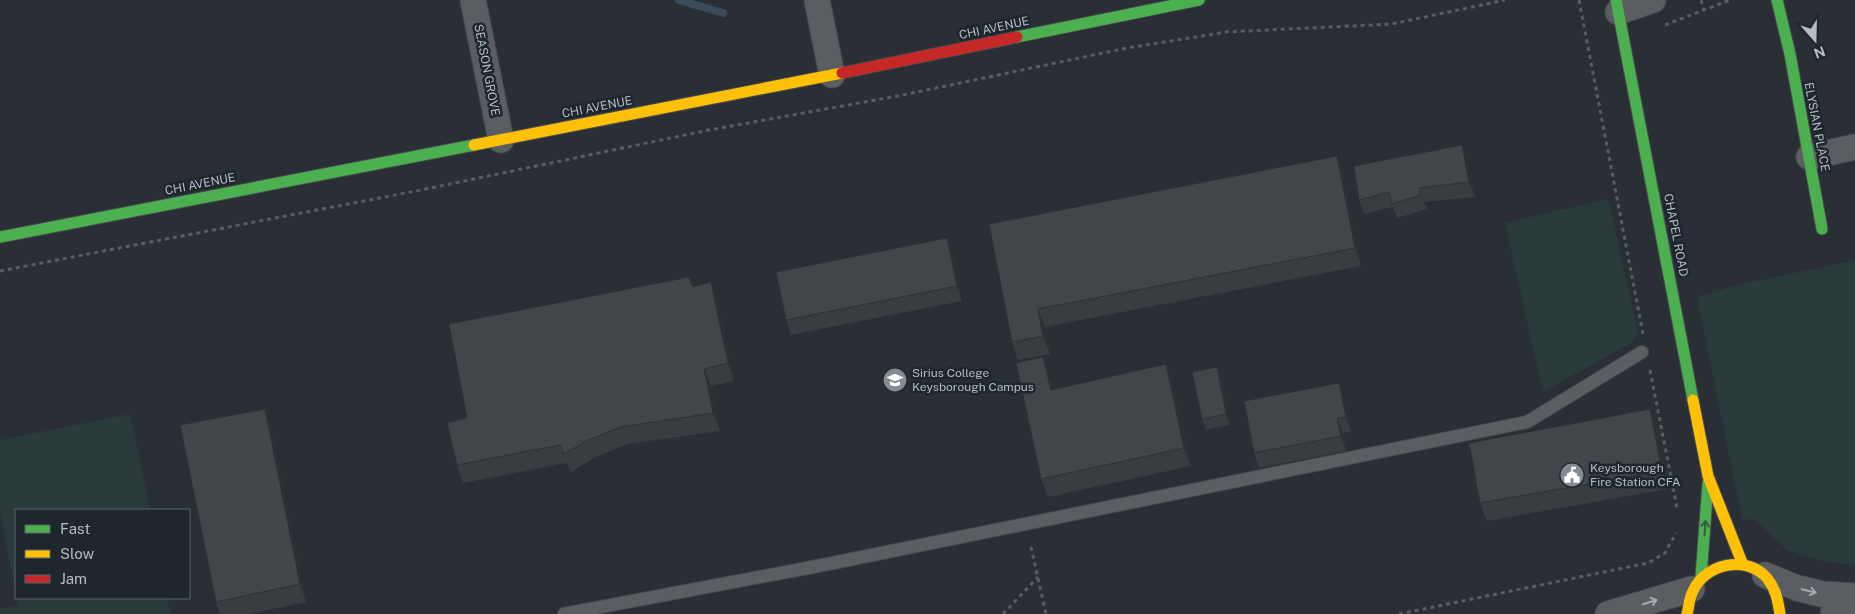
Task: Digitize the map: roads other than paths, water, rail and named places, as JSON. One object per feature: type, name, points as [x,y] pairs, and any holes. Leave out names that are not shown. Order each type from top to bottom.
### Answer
[{"type":"street","name":"SEASON GROVE","points":[[473,0],[501,140]]},
{"type":"street","points":[[817,0],[832,75]]},
{"type":"street","name":"CHI AVENUE","points":[[0,237],[832,75],[1199,0]]},
{"type":"street","points":[[1617,6],[1653,0]]},
{"type":"street","name":"ELYSIAN PLACE","points":[[1778,0],[1822,229]]},
{"type":"street","name":"CHAPEL ROAD","points":[[1617,6],[1708,476],[1743,565]]},
{"type":"street","points":[[1809,157],[1855,147]]},
{"type":"street","name":"CHAPEL ROAD","points":[[1687,614],[1688,602],[1697,583],[1708,476]]},
{"type":"street","points":[[1608,614],[1697,583],[1714,568],[1728,564],[1743,565],[1755,569],[1765,576],[1774,586],[1779,599],[1780,614]]},
{"type":"street","points":[[1765,576],[1797,588],[1822,594],[1855,596]]},
{"type":"street","points":[[1833,614],[1855,609]]},
{"type":"lane","points":[[564,614],[823,565],[1527,422],[1645,353]]},
{"type":"waterway","points":[[679,0],[723,13]]},
{"type":"place","name":"Sirius College Keysborough Campus","points":[[895,380]]},
{"type":"place","name":"Keysborough Fire Station CFA","points":[[1572,475]]}]
